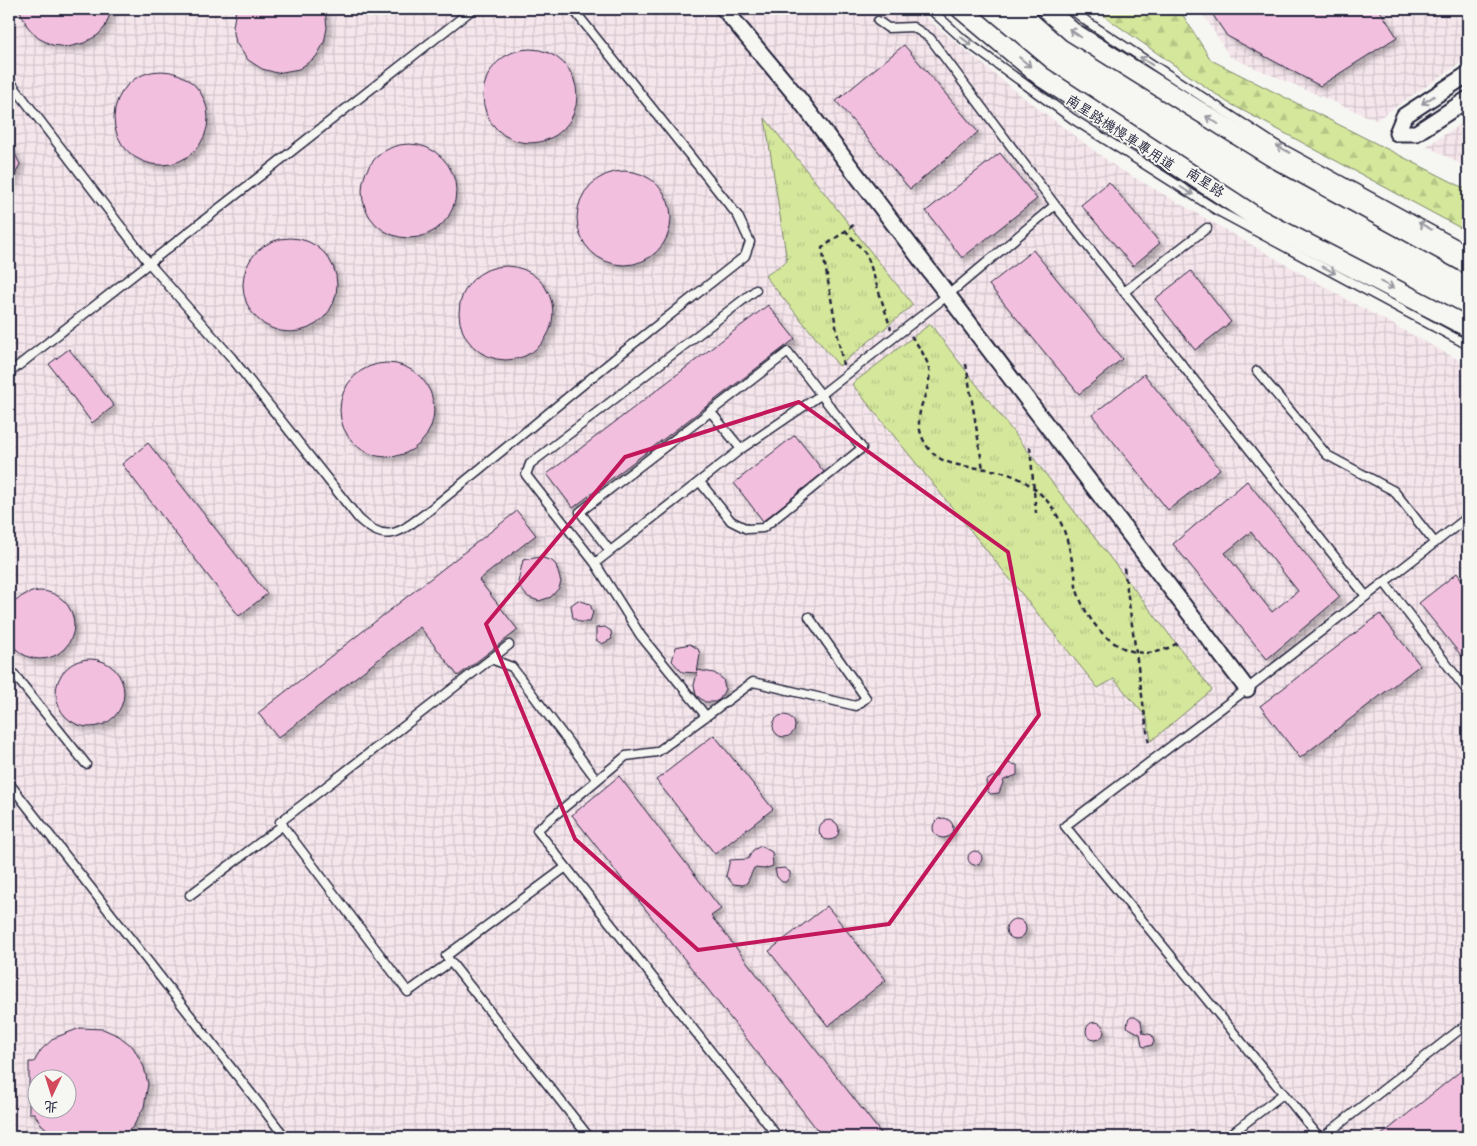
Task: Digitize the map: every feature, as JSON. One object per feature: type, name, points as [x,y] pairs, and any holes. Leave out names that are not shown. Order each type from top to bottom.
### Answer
[{"type":"street","points":[[724,9],[800,99],[1247,690]]},
{"type":"street","name":"南星路","points":[[961,9],[1042,76],[1259,218],[1468,327]]},
{"type":"street","points":[[1046,9],[1072,32],[1271,156],[1468,264]]},
{"type":"street","points":[[1468,74],[1404,116],[1397,133],[1416,133],[1468,99]]},
{"type":"lane","points":[[9,373],[148,262],[473,9]]},
{"type":"lane","points":[[9,80],[148,262],[232,356],[359,519],[379,534],[392,535],[406,527],[745,256],[750,242],[738,216],[573,9]]},
{"type":"lane","name":"南星路機慢車專用道","points":[[930,9],[964,40],[1073,119],[1220,212],[1468,345]]},
{"type":"lane","points":[[1071,9],[1089,23],[1276,145],[1468,250]]},
{"type":"lane","points":[[878,21],[888,28],[914,27],[930,38],[1055,205],[1366,596]]},
{"type":"lane","points":[[595,563],[741,449],[822,394],[948,295],[1055,205]]},
{"type":"lane","points":[[1124,292],[1207,228]]},
{"type":"lane","points":[[706,716],[641,636],[595,563],[526,475],[530,464],[756,290]]},
{"type":"lane","points":[[610,551],[580,512],[788,352],[862,448],[763,528],[747,529],[731,521],[700,482]]},
{"type":"lane","points":[[1257,371],[1327,455],[1394,491],[1435,543]]},
{"type":"lane","points":[[710,411],[741,449]]},
{"type":"lane","points":[[1319,1137],[1065,826],[1247,690],[1468,517]]},
{"type":"lane","points":[[1384,582],[1468,692]]},
{"type":"lane","points":[[778,1137],[537,830],[626,756],[657,752],[753,682],[856,706],[866,698],[809,617]]},
{"type":"lane","points":[[450,962],[408,992],[280,822],[509,645]]},
{"type":"lane","points":[[491,659],[512,667],[597,780]]},
{"type":"lane","points":[[9,668],[86,764]]},
{"type":"lane","points":[[9,783],[285,1137]]},
{"type":"lane","points":[[190,895],[283,825]]},
{"type":"lane","points":[[566,867],[446,956],[589,1137]]},
{"type":"lane","points":[[1323,1137],[1468,1023]]},
{"type":"lane","points":[[1227,1137],[1283,1094]]},
{"type":"path","points":[[844,369],[822,248],[855,224]]},
{"type":"path","points":[[845,230],[867,255],[892,330]]},
{"type":"path","points":[[910,335],[919,346],[929,370],[919,417],[924,440],[933,452],[950,465],[994,470],[1017,478],[1043,495],[1059,518],[1065,532],[1076,588],[1096,628],[1105,638],[1116,645],[1136,652],[1160,651],[1180,642]]},
{"type":"path","points":[[966,364],[983,469]]},
{"type":"path","points":[[1030,447],[1036,513]]},
{"type":"path","points":[[1124,568],[1149,745]]},
{"type":"highlighted area","points":[[799,402],[1008,552],[1039,715],[889,924],[698,950],[575,839],[486,624],[625,457]]},
{"type":"shaded area","points":[[9,9],[915,9],[1023,97],[1116,167],[1353,303],[1468,365],[1468,1137],[9,1137]]},
{"type":"shaded area","points":[[1200,9],[1468,9],[1468,58],[1376,120],[1230,57]]},
{"type":"shaded area","points":[[1468,119],[1468,168],[1427,146]]},
{"type":"green space","points":[[1094,9],[1179,9],[1211,60],[1468,190],[1468,232],[1227,102]]},
{"type":"green space","points":[[765,118],[913,305],[839,366],[765,276],[787,261]]},
{"type":"green space","points":[[930,324],[1212,690],[1151,741],[1147,718],[1114,679],[1098,688],[852,384]]},
{"type":"building","points":[[19,9],[112,9],[105,27],[98,35],[84,43],[68,47],[52,45],[38,38],[27,26]]},
{"type":"building","points":[[236,9],[325,9],[327,28],[324,43],[316,57],[299,69],[277,73],[262,69],[248,60],[236,43],[233,27]]},
{"type":"building","points":[[1209,9],[1379,9],[1397,37],[1320,86],[1227,36]]},
{"type":"building","points":[[904,45],[978,132],[910,189],[836,101]]},
{"type":"building","points":[[530,49],[548,53],[563,63],[573,78],[577,96],[573,114],[563,129],[548,139],[530,143],[512,139],[497,129],[487,114],[483,96],[487,78],[497,63],[512,53]]},
{"type":"building","points":[[161,71],[179,75],[194,85],[204,100],[208,118],[204,136],[194,151],[179,161],[161,165],[143,161],[128,151],[118,136],[114,118],[118,100],[128,85],[143,75]]},
{"type":"building","points":[[9,142],[20,164],[9,189]]},
{"type":"building","points":[[409,144],[427,148],[442,158],[452,173],[456,191],[452,209],[442,224],[427,234],[409,238],[391,234],[376,224],[366,209],[362,191],[366,173],[376,158],[391,148]]},
{"type":"building","points":[[1000,153],[1037,199],[962,258],[926,211]]},
{"type":"building","points":[[624,171],[642,175],[657,185],[667,200],[671,218],[667,236],[657,251],[642,261],[624,265],[606,261],[591,251],[581,236],[577,218],[581,200],[591,185],[606,175]]},
{"type":"building","points":[[1109,182],[1160,243],[1133,266],[1081,205]]},
{"type":"building","points":[[290,238],[308,242],[323,252],[333,267],[337,285],[333,303],[323,318],[308,328],[290,332],[272,328],[257,318],[247,303],[243,285],[247,267],[257,252],[272,242]]},
{"type":"building","points":[[1033,250],[1122,359],[1079,394],[989,285]]},
{"type":"building","points":[[506,266],[524,270],[539,280],[549,295],[553,313],[549,331],[539,346],[524,356],[506,360],[488,356],[473,346],[463,331],[459,313],[463,295],[473,280],[488,270]]},
{"type":"building","points":[[1191,271],[1231,322],[1195,350],[1155,299]]},
{"type":"building","points":[[768,305],[795,339],[573,508],[547,474]]},
{"type":"building","points":[[69,349],[114,406],[92,423],[49,364]]},
{"type":"building","points":[[387,363],[405,367],[420,377],[430,392],[434,410],[430,428],[420,443],[405,453],[387,457],[369,453],[354,443],[344,428],[340,410],[344,392],[354,377],[369,367]]},
{"type":"building","points":[[1144,374],[1220,469],[1168,510],[1092,415]]},
{"type":"building","points":[[795,435],[824,472],[763,521],[734,483]]},
{"type":"building","points":[[148,443],[267,594],[239,616],[122,464]]},
{"type":"building","points":[[1247,481],[1340,597],[1267,659],[1173,544]],"holes":[[[1251,532],[1298,591],[1272,612],[1225,553]]]},
{"type":"building","points":[[517,511],[536,535],[479,580],[518,630],[458,676],[420,627],[278,738],[258,713]]},
{"type":"building","points":[[540,557],[552,561],[556,565],[561,582],[559,588],[551,597],[539,601],[528,597],[520,588],[518,582],[523,560]]},
{"type":"building","points":[[1457,573],[1468,588],[1468,664],[1419,603]]},
{"type":"building","points":[[40,591],[53,594],[64,601],[71,612],[74,625],[71,638],[64,649],[53,656],[40,659],[27,656],[16,649],[9,638],[6,625],[9,612],[16,601],[27,594]]},
{"type":"building","points":[[578,600],[590,604],[593,612],[590,622],[580,622],[573,618],[571,605]]},
{"type":"building","points":[[1380,614],[1420,665],[1300,758],[1260,706]]},
{"type":"building","points":[[605,627],[611,631],[612,639],[602,644],[596,640],[596,628]]},
{"type":"building","points":[[690,644],[698,649],[700,654],[697,673],[682,672],[672,661],[676,647]]},
{"type":"building","points":[[90,659],[103,661],[114,669],[122,680],[124,693],[122,706],[114,717],[103,725],[90,727],[77,725],[66,717],[58,706],[56,693],[58,680],[66,669],[77,661]]},
{"type":"building","points":[[698,670],[714,673],[723,679],[725,689],[720,699],[715,702],[705,702],[696,695],[694,685]]},
{"type":"building","points":[[784,715],[792,718],[795,726],[792,734],[784,737],[776,734],[773,726],[776,718]]},
{"type":"building","points":[[714,735],[773,809],[715,854],[656,780]]},
{"type":"building","points":[[1007,763],[1017,765],[1017,775],[1004,780],[999,793],[991,794],[988,792],[986,781],[992,777],[1000,777]]},
{"type":"building","points":[[619,776],[721,909],[711,916],[884,1137],[823,1137],[572,815]]},
{"type":"building","points":[[943,818],[950,821],[953,828],[950,835],[943,838],[936,835],[933,828],[936,821]]},
{"type":"building","points":[[825,820],[833,820],[839,826],[839,834],[833,840],[825,840],[819,834],[819,826]]},
{"type":"building","points":[[761,846],[772,852],[773,866],[764,869],[754,868],[747,883],[743,885],[733,884],[726,876],[730,860],[748,859],[753,850]]},
{"type":"building","points":[[972,851],[978,851],[982,858],[978,865],[972,865],[968,861],[968,855]]},
{"type":"building","points":[[784,868],[790,872],[790,876],[786,882],[782,882],[777,877],[775,869]]},
{"type":"building","points":[[827,906],[886,980],[828,1026],[769,951]]},
{"type":"building","points":[[1016,919],[1023,922],[1026,929],[1023,936],[1016,939],[1009,936],[1006,929],[1009,922]]},
{"type":"building","points":[[1131,1017],[1141,1021],[1143,1033],[1152,1035],[1154,1042],[1152,1045],[1142,1046],[1140,1034],[1127,1027],[1128,1020]]},
{"type":"building","points":[[1095,1022],[1101,1025],[1104,1031],[1101,1037],[1095,1040],[1089,1037],[1086,1031],[1089,1025]]},
{"type":"building","points":[[80,1028],[103,1029],[119,1036],[133,1047],[144,1067],[148,1084],[144,1107],[133,1127],[120,1137],[56,1137],[41,1124],[37,1118],[78,1118],[78,1068],[29,1068],[29,1062],[34,1062],[41,1050],[54,1038]]},
{"type":"building","points":[[1468,1065],[1468,1137],[1379,1137]]}]
